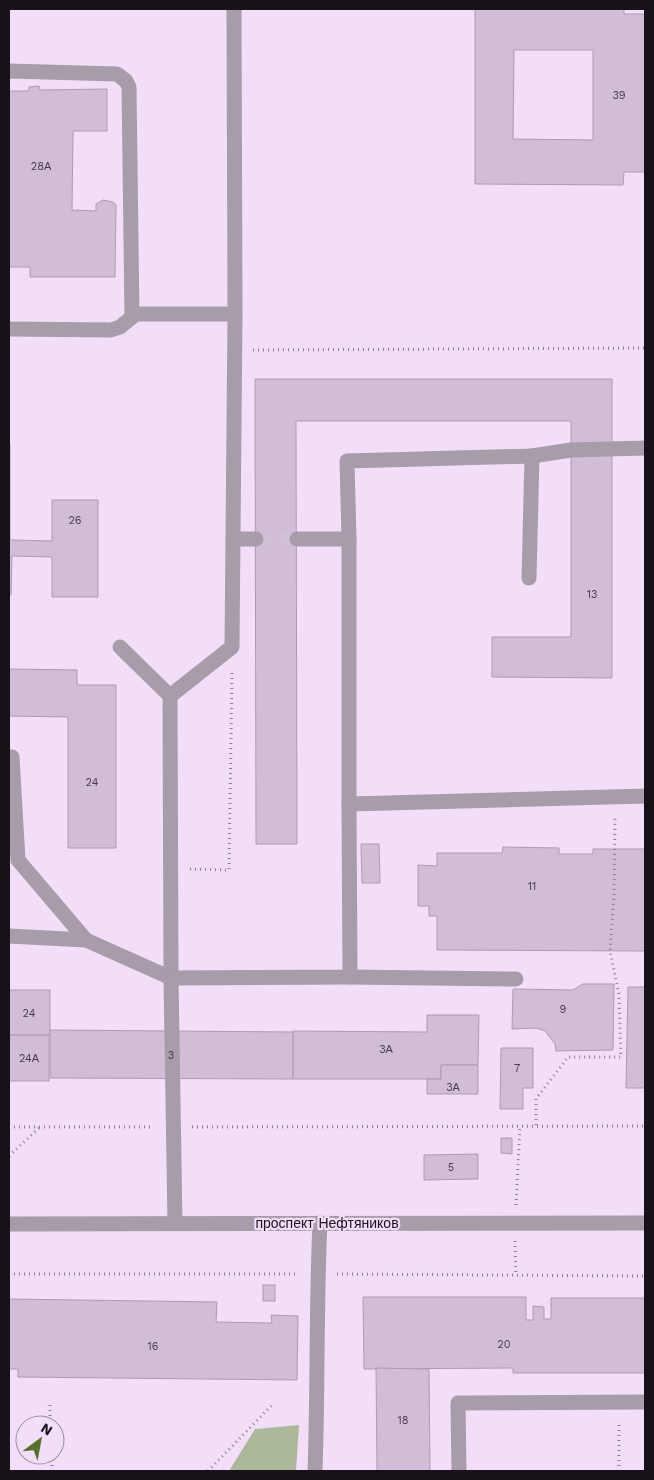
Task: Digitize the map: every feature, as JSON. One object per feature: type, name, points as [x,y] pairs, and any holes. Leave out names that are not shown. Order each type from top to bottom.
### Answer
[{"type":"street","points":[[170,696],[232,647],[234,9]]},
{"type":"street","points":[[9,71],[117,74],[129,87],[132,317]]},
{"type":"street","points":[[9,329],[111,330],[120,327],[136,314],[234,314]]},
{"type":"street","points":[[350,977],[349,539],[347,461],[532,456],[571,450],[645,448]]},
{"type":"street","points":[[529,578],[532,456]]},
{"type":"street","points":[[232,540],[256,539]]},
{"type":"street","points":[[297,539],[349,539]]},
{"type":"street","points":[[120,647],[170,696],[171,978],[175,1127],[175,1224]]},
{"type":"street","points":[[9,757],[12,757],[18,860],[86,940]]},
{"type":"street","points":[[350,804],[645,796]]},
{"type":"street","points":[[9,936],[86,940],[171,978],[350,977],[516,979]]},
{"type":"street","points":[[315,1471],[320,1223]]},
{"type":"street","name":"проспект Нефтяников","points":[[9,1224],[645,1223]]},
{"type":"street","points":[[459,1471],[458,1403],[645,1402]]},
{"type":"path","points":[[234,350],[645,348]]},
{"type":"path","points":[[189,869],[229,870],[232,647]]},
{"type":"path","points":[[536,1125],[536,1099],[568,1057],[621,1057],[619,995],[610,951],[614,894],[616,796]]},
{"type":"path","points":[[516,1276],[515,1223],[520,1126]]},
{"type":"path","points":[[9,1127],[645,1126]]},
{"type":"path","points":[[9,1156],[40,1127]]},
{"type":"path","points":[[619,1471],[620,1402]]},
{"type":"path","points":[[50,1405],[50,1415]]},
{"type":"path","points":[[208,1471],[272,1405]]},
{"type":"green space","points":[[299,1425],[296,1471],[229,1471],[255,1429]]},
{"type":"building","points":[[475,9],[624,9],[624,14],[645,14],[645,172],[624,172],[623,185],[475,184]],"holes":[[[514,50],[593,50],[593,140],[513,139]]]},
{"type":"building","points":[[39,86],[40,90],[107,89],[107,131],[73,131],[72,210],[96,211],[96,204],[103,200],[113,202],[116,205],[115,277],[30,277],[30,267],[9,267],[9,91],[29,91],[29,87]]},
{"type":"building","points":[[255,379],[612,379],[612,678],[492,677],[492,637],[571,637],[571,421],[296,421],[297,844],[256,844]]},
{"type":"building","points":[[9,444],[10,540],[52,541],[52,500],[98,500],[98,597],[52,597],[52,557],[12,556],[11,595],[9,595]]},
{"type":"building","points":[[9,669],[77,670],[77,685],[116,685],[116,848],[68,848],[68,717],[9,716]]},
{"type":"building","points":[[361,844],[379,844],[380,883],[362,883]]},
{"type":"building","points":[[503,847],[559,848],[559,854],[593,854],[593,849],[645,849],[645,951],[437,950],[437,916],[429,916],[429,906],[418,906],[418,865],[437,866],[437,853],[502,853]]},
{"type":"building","points":[[583,984],[614,984],[613,1050],[556,1051],[555,1044],[545,1031],[536,1028],[512,1029],[513,989],[573,990]]},
{"type":"building","points":[[628,987],[645,987],[645,1088],[626,1088]]},
{"type":"building","points":[[9,990],[50,990],[50,1035],[9,1035]]},
{"type":"building","points":[[427,1015],[479,1015],[478,1065],[441,1065],[441,1079],[293,1079],[293,1031],[427,1032]]},
{"type":"building","points":[[50,1030],[293,1032],[293,1079],[50,1078]]},
{"type":"building","points":[[9,1035],[49,1035],[49,1081],[9,1081]]},
{"type":"building","points":[[501,1048],[533,1048],[533,1088],[523,1088],[523,1109],[500,1109]]},
{"type":"building","points":[[441,1065],[478,1065],[478,1094],[427,1094],[427,1079],[441,1079]]},
{"type":"building","points":[[501,1138],[512,1138],[512,1154],[501,1153]]},
{"type":"building","points":[[478,1154],[478,1179],[424,1180],[424,1155]]},
{"type":"building","points":[[263,1285],[275,1285],[275,1301],[263,1301]]},
{"type":"building","points":[[363,1297],[526,1297],[526,1320],[533,1320],[533,1306],[544,1307],[544,1319],[551,1319],[551,1298],[645,1298],[645,1373],[513,1373],[513,1368],[364,1369]]},
{"type":"building","points":[[9,1299],[217,1302],[216,1322],[272,1323],[271,1315],[298,1316],[297,1380],[18,1377],[18,1369],[9,1369]]},
{"type":"building","points":[[376,1368],[429,1369],[430,1471],[377,1471]]},
{"type":"tunnel","points":[[256,539],[297,539]]}]
